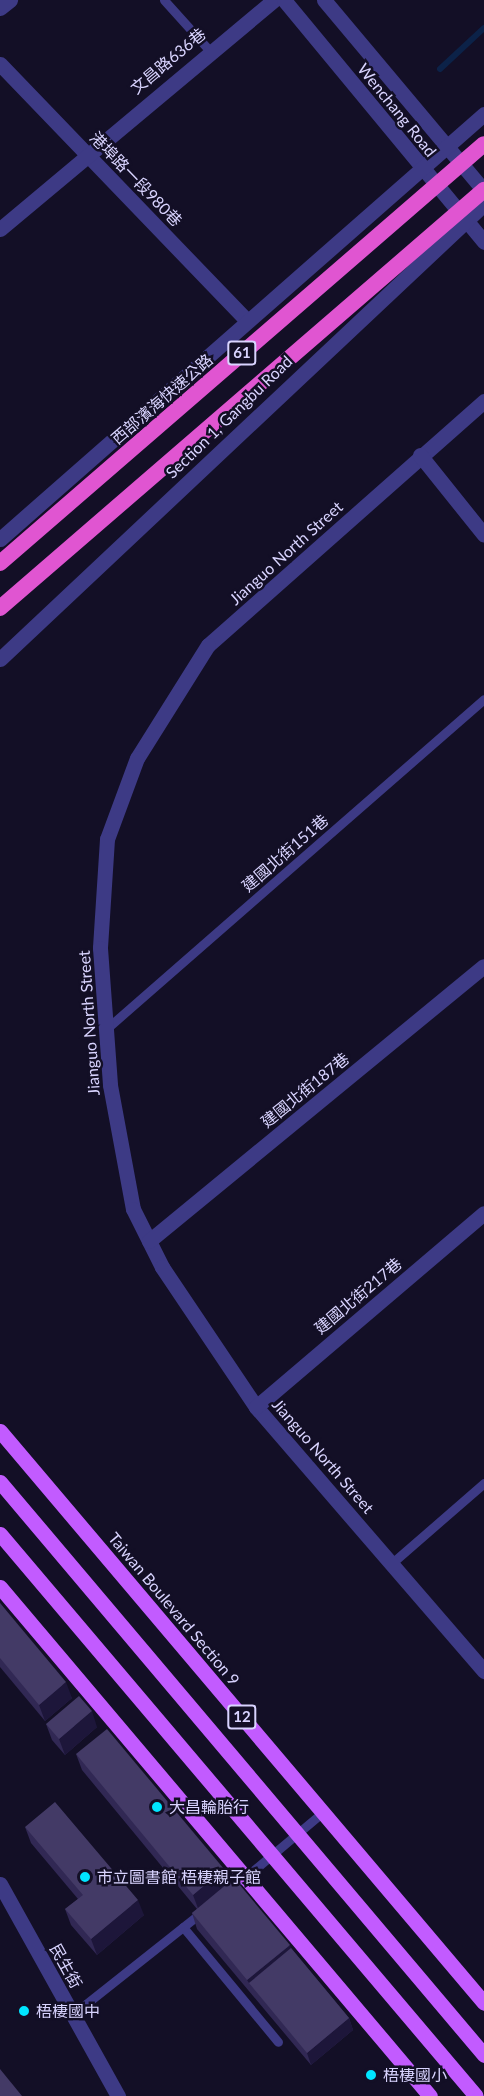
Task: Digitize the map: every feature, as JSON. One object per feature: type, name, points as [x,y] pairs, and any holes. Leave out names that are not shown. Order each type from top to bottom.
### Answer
[{"type":"highway","name":"西部濱海快速公路","points":[[0,563],[484,144]]},
{"type":"highway","name":"61","points":[[0,608],[484,190]]},
{"type":"main road","name":"Taiwan Boulevard Section 9","points":[[0,1431],[484,2003]]},
{"type":"main road","name":"12","points":[[0,1482],[484,2055]]},
{"type":"main road","points":[[0,1534],[476,2096]]},
{"type":"main road","points":[[0,1587],[241,1881],[430,2096]]},
{"type":"street","points":[[0,9],[10,0]]},
{"type":"street","name":"文昌路636巷","points":[[0,229],[87,152],[209,50],[274,0]]},
{"type":"street","name":"Wenchang Road","points":[[285,0],[484,242]]},
{"type":"street","name":"Wenchang Road","points":[[324,0],[484,190]]},
{"type":"street","name":"港埠路一段980巷","points":[[0,64],[245,319]]},
{"type":"street","points":[[0,539],[245,319],[420,166],[484,114]]},
{"type":"street","name":"Section 1, Gangbu Road","points":[[0,659],[463,219],[484,204]]},
{"type":"street","name":"Jianguo North Street","points":[[484,402],[420,455],[208,645],[136,758],[107,839],[100,948],[105,1030],[133,1209],[149,1241],[256,1407],[484,1671]]},
{"type":"street","points":[[420,455],[484,535]]},
{"type":"street","name":"建國北街187巷","points":[[149,1241],[484,966]]},
{"type":"street","name":"建國北街217巷","points":[[256,1407],[484,1213]]},
{"type":"street","name":"民生街","points":[[0,1884],[118,2096]]},
{"type":"lane","points":[[164,0],[209,50]]},
{"type":"lane","name":"建國北街151巷","points":[[105,1030],[484,699]]},
{"type":"lane","points":[[392,1563],[484,1484]]},
{"type":"lane","points":[[241,1881],[323,1812]]},
{"type":"lane","points":[[72,2015],[210,1906]]},
{"type":"lane","points":[[183,1926],[278,2042]]},
{"type":"building","points":[[0,1603],[66,1682],[39,1705],[0,1658]]},
{"type":"building","points":[[79,1696],[92,1711],[59,1739],[46,1724]]},
{"type":"building","points":[[107,1729],[224,1869],[193,1895],[76,1754]]},
{"type":"building","name":"市立圖書館 梧棲親子館","points":[[55,1802],[138,1900],[91,1939],[65,1909],[83,1895],[25,1827]]},
{"type":"building","points":[[234,1878],[290,1945],[247,1980],[192,1913]]},
{"type":"building","points":[[291,1948],[349,2018],[307,2053],[249,1983]]},
{"type":"building","points":[[0,2069],[22,2096],[0,2096]]},
{"type":"waterway","points":[[440,69],[484,28]]},
{"type":"place","name":"大昌輪胎行","points":[[157,1807]]},
{"type":"place","name":"市立圖書館 梧棲親子館","points":[[85,1877]]},
{"type":"place","name":"梧棲國中","points":[[24,2011]]},
{"type":"place","name":"梧棲國小","points":[[371,2075]]}]
